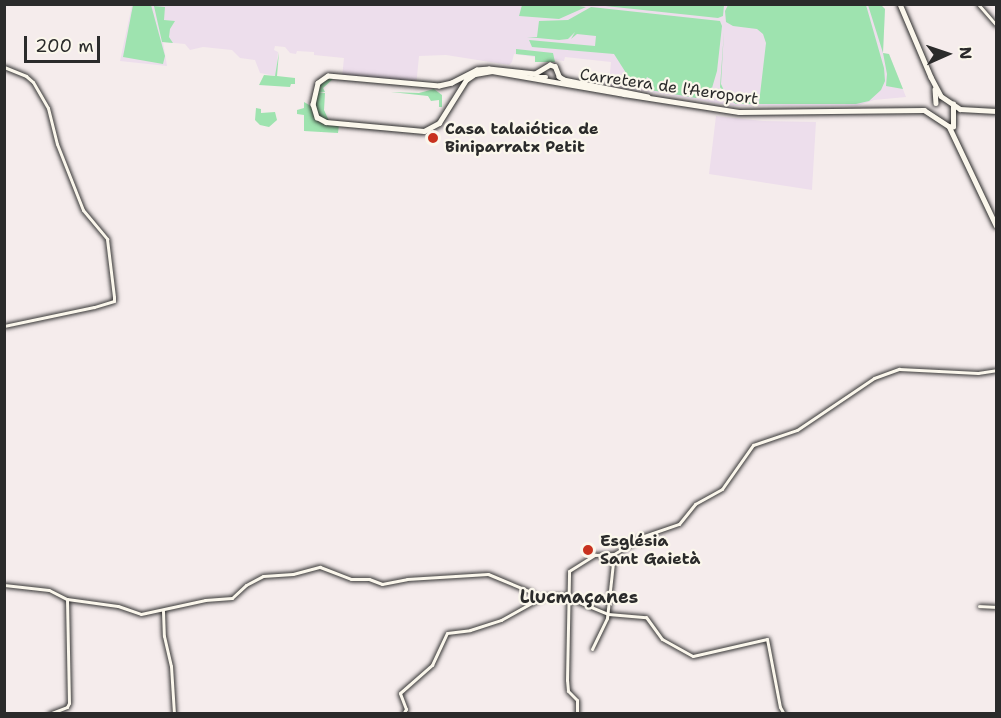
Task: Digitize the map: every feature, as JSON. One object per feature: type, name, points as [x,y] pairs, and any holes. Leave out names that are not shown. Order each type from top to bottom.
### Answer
[{"type":"main road","points":[[900,4],[941,96],[969,110],[996,111]]},
{"type":"main road","points":[[548,77],[544,68],[552,65],[559,77],[564,80],[648,97]]},
{"type":"main road","name":"Carretera de l'Aeroport","points":[[544,68],[534,74],[480,69],[448,85],[439,86],[335,76],[323,78],[316,85],[314,106],[321,120],[421,132],[437,124],[464,81],[483,72],[495,71],[739,112],[924,110],[935,115]]},
{"type":"main road","points":[[548,77],[557,71]]},
{"type":"main road","points":[[522,76],[548,77],[587,87]]},
{"type":"main road","points":[[931,77],[936,104],[935,115],[951,129],[996,225]]},
{"type":"main road","points":[[936,104],[947,100]]},
{"type":"main road","name":"Carretera de l'Aeroport","points":[[924,110],[936,104]]},
{"type":"main road","points":[[953,104],[952,125],[973,178]]},
{"type":"main road","points":[[943,121],[969,110]]},
{"type":"street","points":[[978,4],[996,25]]},
{"type":"street","points":[[4,67],[26,76],[33,82],[48,108],[57,144],[83,210],[108,240],[114,297],[114,302],[4,326]]},
{"type":"street","points":[[577,714],[577,700],[568,691],[568,571],[595,556],[614,554],[647,534],[682,522],[695,504],[722,489],[753,445],[797,430],[874,378],[899,369],[978,373],[996,370]]},
{"type":"street","points":[[592,649],[608,614],[614,554]]},
{"type":"street","points":[[4,585],[49,590],[67,599],[118,606],[138,614],[205,600],[232,598],[246,585],[263,576],[293,574],[316,567],[351,579],[369,579],[382,584],[407,579],[488,574],[531,592],[537,600]]},
{"type":"street","points":[[403,714],[406,709],[400,693],[432,665],[447,633],[470,630],[501,620],[528,607],[544,596],[567,596],[608,614],[643,616],[655,625],[662,639],[694,656],[767,639],[780,707],[784,714]]},
{"type":"street","points":[[49,714],[69,704],[67,599]]},
{"type":"street","points":[[979,606],[996,607]]},
{"type":"street","points":[[164,610],[174,713]]},
{"type":"shaded area","points":[[881,4],[885,9],[883,53],[889,54],[906,97],[874,100],[857,106],[733,106],[609,85],[611,62],[565,57],[564,61],[514,54],[509,65],[446,55],[419,56],[416,86],[342,78],[344,58],[314,55],[314,52],[290,53],[285,47],[275,46],[274,50],[278,52],[276,76],[260,73],[255,60],[240,58],[232,50],[203,47],[190,50],[185,44],[163,42],[167,66],[120,61],[132,5]]},
{"type":"shaded area","points":[[716,116],[763,121],[816,122],[812,190],[709,174]]},
{"type":"green space","points":[[133,5],[151,5],[165,56],[163,64],[123,57]]},
{"type":"green space","points":[[522,5],[586,7],[559,19],[519,16]]},
{"type":"green space","points":[[596,5],[724,5],[723,16],[718,18]]},
{"type":"green space","points":[[728,5],[866,5],[884,68],[885,81],[881,90],[869,101],[856,104],[736,104],[725,96],[720,87],[724,31],[721,84],[726,95],[736,101],[759,103],[766,43],[763,34],[757,29],[733,26],[726,22],[725,11]]},
{"type":"green space","points":[[868,5],[881,5],[885,9],[883,53]]},
{"type":"green space","points":[[154,6],[165,7],[164,20],[175,21],[170,29],[169,37],[173,43],[162,42]]},
{"type":"green space","points":[[591,7],[720,21],[722,26],[717,71],[712,88],[705,95],[696,98],[650,90],[652,80],[647,77],[644,83],[635,87],[614,54],[532,47],[529,40],[595,46],[596,36],[577,34],[571,39],[575,32],[568,39],[559,40],[527,37],[537,37],[539,21],[568,20]]},
{"type":"green space","points":[[516,49],[553,53],[555,62],[535,62],[535,56],[516,54]]},
{"type":"green space","points":[[279,52],[277,76],[295,78],[295,84],[291,84],[290,87],[259,85],[264,75],[275,76]]},
{"type":"green space","points":[[883,53],[889,54],[903,89],[886,86],[887,74]]},
{"type":"green space","points":[[328,78],[334,78],[323,88],[325,92],[318,92],[325,93],[324,110],[329,121],[318,116],[315,107],[316,97],[320,83]]},
{"type":"green space","points":[[434,89],[442,95],[442,107],[439,107],[439,100],[431,101],[428,96],[391,92],[419,93]]},
{"type":"green space","points":[[304,102],[311,106],[314,116],[321,122],[339,125],[338,133],[304,131],[304,115],[297,114],[297,110],[304,108]]},
{"type":"green space","points":[[256,108],[261,109],[261,113],[275,112],[277,120],[269,127],[260,125],[255,120]]},
{"type":"place","name":"Casa talaiótica de Biniparratx Petit","points":[[433,138]]},
{"type":"place","name":"Església Sant Gaietà","points":[[588,550]]},
{"type":"district","name":"Llucmaçanes","points":[[579,597]]}]
